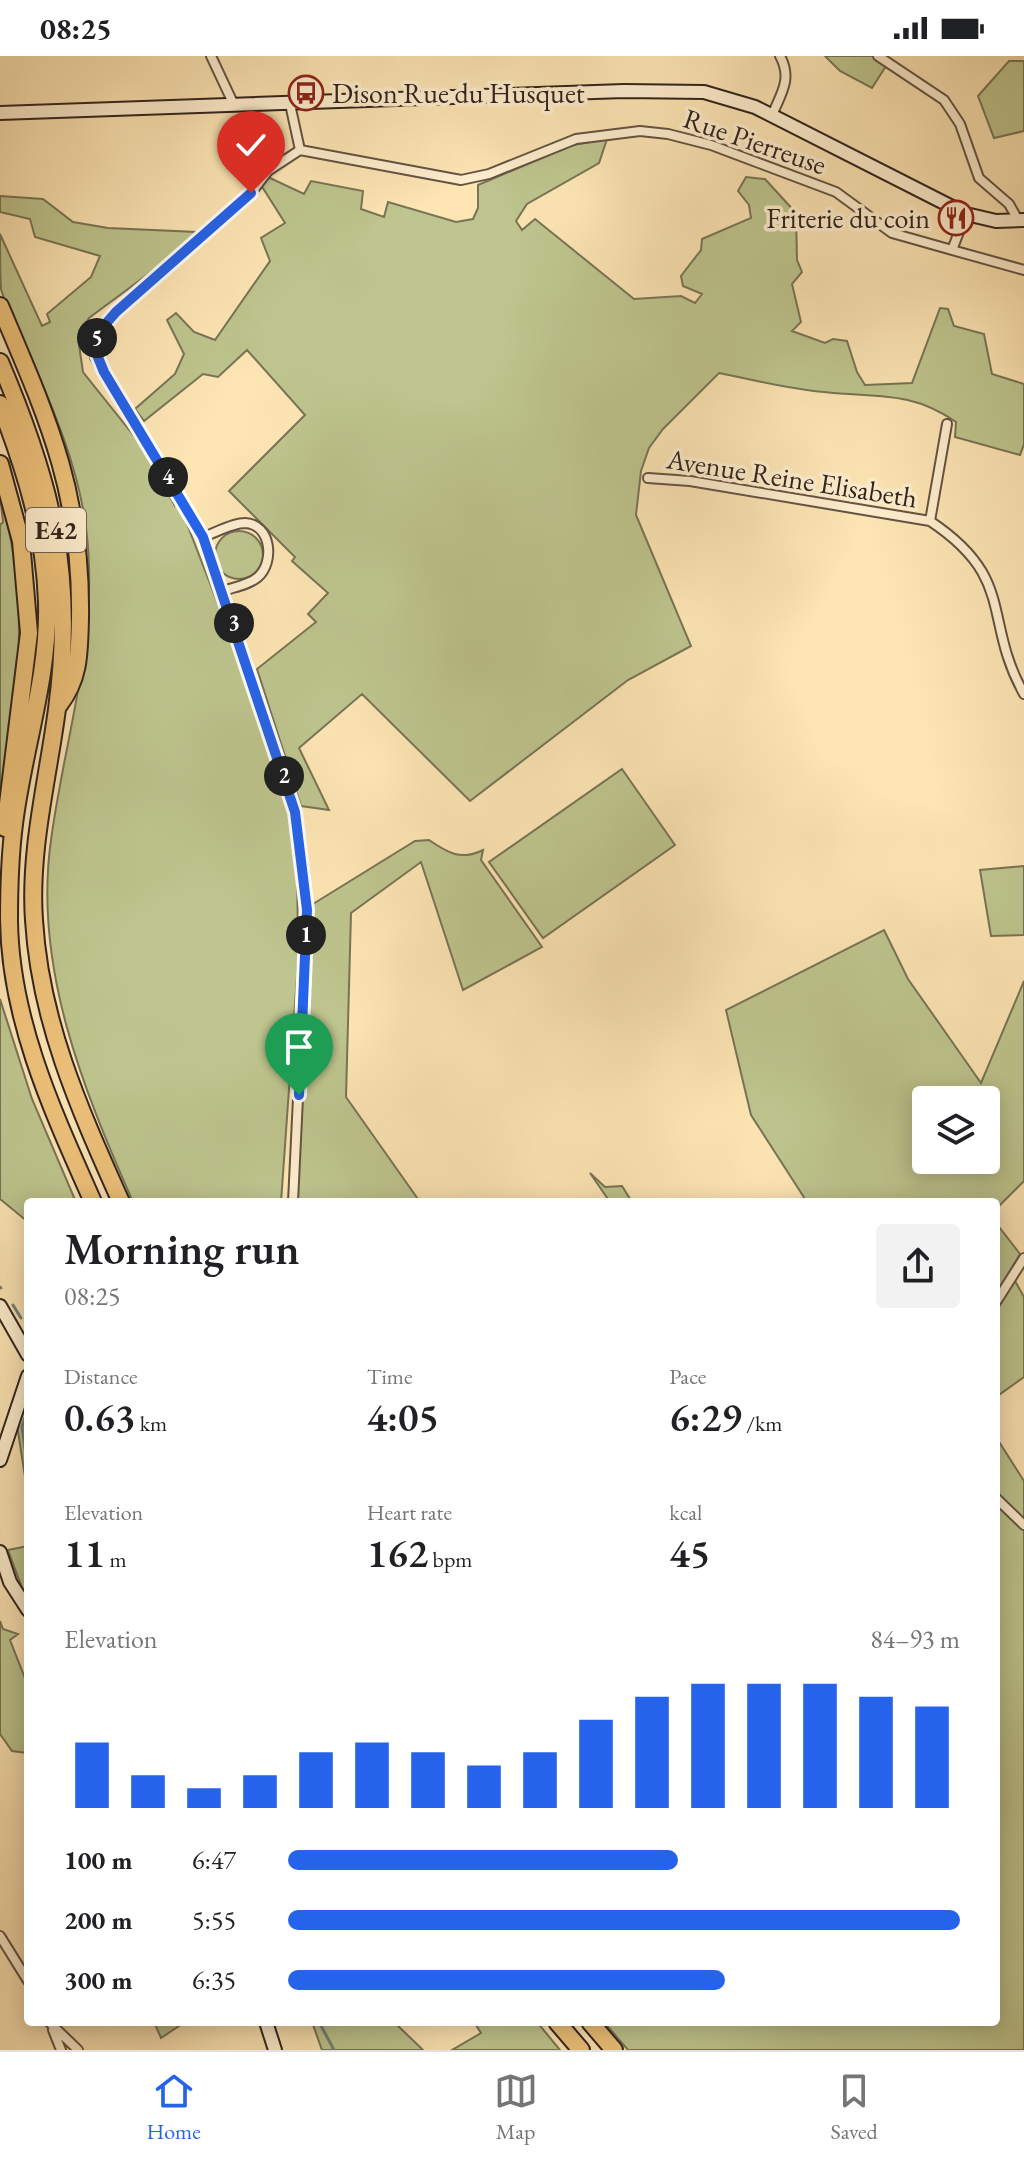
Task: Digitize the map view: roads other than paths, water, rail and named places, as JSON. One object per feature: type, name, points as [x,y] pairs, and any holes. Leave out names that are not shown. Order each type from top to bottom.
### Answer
[{"type":"highway","points":[[0,306],[58,449],[78,531],[81,563],[79,646],[73,686],[58,706]]},
{"type":"highway","name":"E42","points":[[0,362],[33,444],[54,518],[64,602],[58,706],[35,869],[37,958],[49,1019],[65,1071],[119,1198]]},
{"type":"highway","name":"E42","points":[[0,404],[37,514],[47,605],[38,696],[14,824],[10,877],[11,954],[25,1029],[60,1127],[91,1198]]},
{"type":"highway","points":[[0,464],[21,541],[29,633],[4,818],[10,877]]},
{"type":"highway","points":[[560,2026],[581,2050]]},
{"type":"highway","points":[[593,2026],[614,2050]]},
{"type":"main road","points":[[0,113],[669,90],[704,92],[773,113],[966,214],[996,221],[1021,220]]},
{"type":"main road","points":[[0,1306],[24,1348]]},
{"type":"main road","points":[[0,1460],[24,1388]]},
{"type":"main road","points":[[0,1552],[10,1582],[24,1604]]},
{"type":"main road","points":[[267,2026],[275,2050]]},
{"type":"street","points":[[211,56],[234,105]]},
{"type":"street","points":[[773,113],[787,81],[786,67],[780,56]]},
{"type":"street","points":[[878,56],[944,100],[960,124],[979,178],[1009,204],[1021,220]]},
{"type":"street","points":[[290,104],[300,150],[268,171],[251,193],[116,312],[93,345],[99,365],[203,537],[295,812],[301,840],[307,910],[293,1198]]},
{"type":"street","name":"Rue Pierreuse","points":[[300,150],[461,180],[489,174],[576,139],[616,132],[668,134],[711,145],[836,192],[892,233],[1024,270]]},
{"type":"street","points":[[952,250],[966,214]]},
{"type":"street","name":"Avenue Reine Elisabeth","points":[[930,521],[947,424]]},
{"type":"street","name":"Avenue Reine Elisabeth","points":[[648,478],[690,481],[930,521],[957,540],[987,576],[1010,664],[1024,694]]},
{"type":"street","points":[[203,537],[241,523],[253,524],[266,539],[269,548],[265,569],[251,582],[223,591]]},
{"type":"street","points":[[1000,1296],[1024,1258]]},
{"type":"street","points":[[1000,1502],[1024,1525]]},
{"type":"street","points":[[0,1936],[24,1975]]},
{"type":"street","points":[[51,2026],[61,2050]]},
{"type":"street","points":[[52,2026],[78,2050]]},
{"type":"waterway","points":[[13,1305],[21,1318]]},
{"type":"waterway","points":[[24,1421],[24,1441]]},
{"type":"waterway","points":[[321,2026],[334,2050]]},
{"type":"place","name":"Dison Rue du Husquet","points":[[306,93]]},
{"type":"place","name":"Friterie du coin","points":[[956,218]]}]
